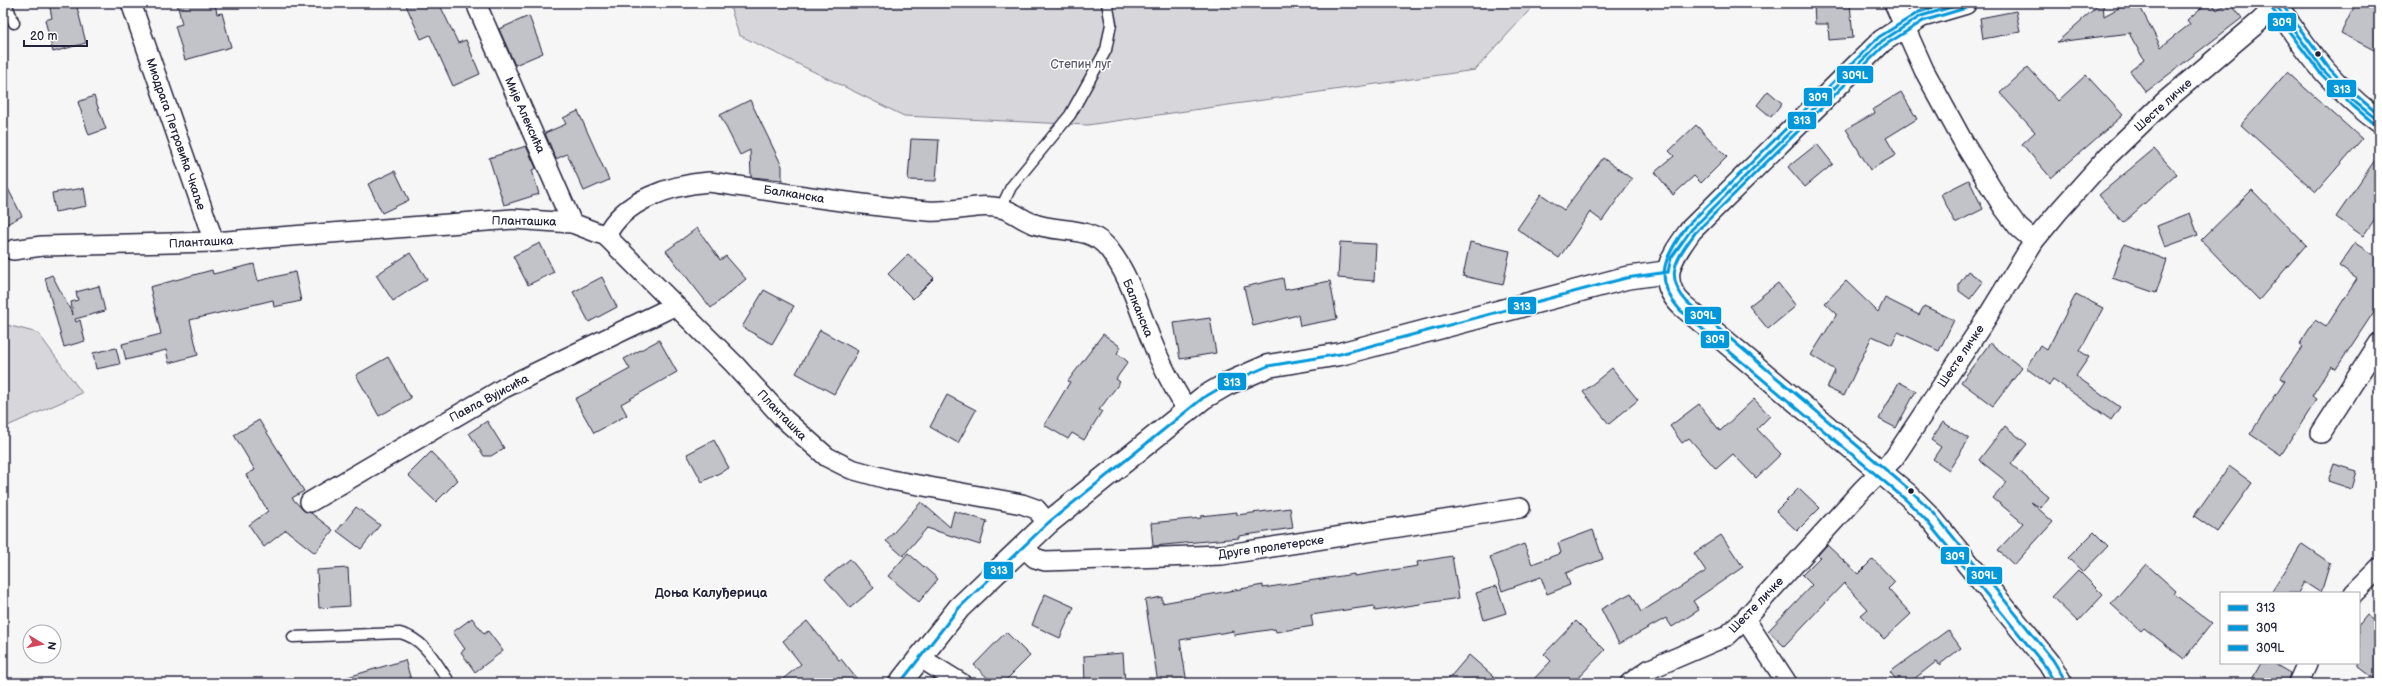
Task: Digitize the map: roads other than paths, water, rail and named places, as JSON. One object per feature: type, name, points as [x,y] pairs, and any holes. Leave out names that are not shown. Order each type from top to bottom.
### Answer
[{"type":"street","name":"Миодрага Петровића Чкаље","points":[[131,3],[214,242]]},
{"type":"street","points":[[1894,3],[1924,70],[1965,145],[2003,207],[2018,227],[2034,242]]},
{"type":"street","points":[[1965,3],[1921,16],[1904,25],[1882,41],[1691,230],[1671,258],[1668,272],[1672,293],[1679,303],[1882,472],[1929,516],[2049,663],[2061,683]]},
{"type":"street","points":[[2276,4],[2298,37],[2326,71],[2354,101],[2379,121]]},
{"type":"street","name":"Шесте личке","points":[[1630,683],[1650,669],[1727,636],[1746,619],[1863,489],[1882,472],[1905,443],[1990,314],[2034,242],[2108,156],[2158,107],[2276,4]]},
{"type":"street","name":"Мије Алексића","points":[[478,8],[572,223]]},
{"type":"street","name":"Балканска","points":[[606,236],[612,224],[623,212],[657,194],[688,184],[709,182],[915,210],[950,212],[980,206],[1001,208],[1032,223],[1051,228],[1081,231],[1096,237],[1108,248],[1130,283],[1151,339],[1169,380],[1187,410]]},
{"type":"street","name":"Планташка","points":[[13,250],[42,246],[214,242],[513,219],[572,223],[606,236],[674,306],[734,364],[784,419],[827,457],[851,469],[891,480],[1022,504],[1036,509],[1048,522]]},
{"type":"street","points":[[900,683],[959,608],[1048,522],[1187,410],[1203,398],[1227,384],[1268,366],[1340,354],[1626,278],[1668,272]]},
{"type":"street","name":"Павла Вујисића","points":[[310,502],[504,388],[674,306]]},
{"type":"street","points":[[2321,433],[2379,343]]},
{"type":"street","name":"Друге пролетерске","points":[[1023,547],[1035,558],[1045,561],[1222,555],[1520,508]]},
{"type":"street","points":[[2355,592],[2379,568]]},
{"type":"street","points":[[1746,619],[1787,683]]},
{"type":"street","points":[[919,657],[961,683]]},
{"type":"street","points":[[2298,683],[2307,664]]},
{"type":"lane","points":[[6,3],[14,23]]},
{"type":"lane","points":[[1001,208],[1011,187],[1070,115],[1106,50],[1111,24],[1107,3]]},
{"type":"lane","points":[[293,637],[400,632],[419,640],[450,683]]},
{"type":"district","name":"Доња Калуђерица","points":[[711,592]]},
{"type":"park label","name":"Степин луг","points":[[1081,64]]}]
